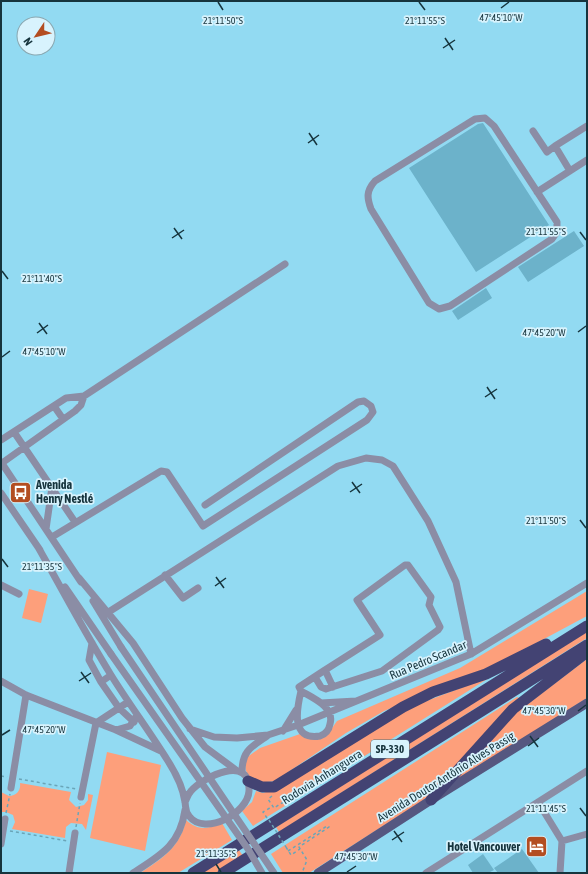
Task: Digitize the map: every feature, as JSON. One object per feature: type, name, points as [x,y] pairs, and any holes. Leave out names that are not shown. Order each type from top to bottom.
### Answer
[{"type":"highway","points":[[242,774],[262,788],[274,787],[403,707],[433,692],[486,674],[587,622]]},
{"type":"highway","name":"Rodovia Anhanguera","points":[[193,873],[587,626]]},
{"type":"highway","name":"SP-330","points":[[223,873],[587,645]]},
{"type":"highway","points":[[431,800],[513,709],[587,652]]},
{"type":"main road","name":"Avenida Doutor Antônio Alves Passig","points":[[318,873],[431,800],[587,703]]},
{"type":"street","points":[[485,118],[494,126],[537,192],[557,222],[557,232],[552,239],[450,306],[439,309],[429,303],[371,209],[367,197],[369,188],[375,181],[475,119],[485,118]]},
{"type":"street","points":[[533,131],[546,152],[587,126]]},
{"type":"street","points":[[555,146],[570,170]]},
{"type":"street","points":[[537,192],[587,160]]},
{"type":"street","points":[[1,440],[66,398],[84,396],[285,264]]},
{"type":"street","points":[[84,396],[80,405],[63,419],[1,462],[79,578],[121,647],[274,873]]},
{"type":"street","points":[[52,537],[158,472],[164,470],[203,526],[367,420],[373,412],[371,406],[364,400],[358,402],[205,505]]},
{"type":"street","points":[[54,406],[63,419]]},
{"type":"street","points":[[14,432],[75,522]]},
{"type":"street","points":[[107,614],[165,575],[338,466],[366,458],[382,460],[394,466],[428,521],[456,582],[471,654]]},
{"type":"street","points":[[46,529],[52,487]]},
{"type":"street","points":[[1,493],[248,849],[262,873]]},
{"type":"street","points":[[38,547],[92,643],[128,702],[135,718],[161,751],[176,775],[185,806],[190,817],[198,823],[216,824],[238,810],[245,803],[249,790],[242,774],[209,751],[190,729],[132,643],[79,578]]},
{"type":"street","points":[[283,731],[296,710],[301,691],[299,687],[380,635],[357,600],[405,565],[408,565],[431,597],[429,605],[440,627],[421,644],[382,671],[324,689],[315,677]]},
{"type":"street","points":[[165,575],[183,598],[198,588]]},
{"type":"street","name":"Rua Pedro Scandar","points":[[190,729],[214,737],[237,738],[268,735],[283,731],[362,700],[471,654],[587,583]]},
{"type":"street","points":[[1,585],[19,594]]},
{"type":"street","points":[[92,643],[89,660],[101,682],[119,708],[135,718]]},
{"type":"street","points":[[325,670],[334,687]]},
{"type":"street","points":[[101,682],[111,675]]},
{"type":"street","points":[[1,681],[26,695],[116,730],[161,751]]},
{"type":"street","points":[[296,710],[298,725],[304,733],[309,736],[320,736],[329,728],[332,719],[330,713],[321,703],[301,691]]},
{"type":"street","points":[[11,788],[26,695]]},
{"type":"street","points":[[321,703],[362,700]]},
{"type":"street","points":[[81,798],[96,723],[128,702]]},
{"type":"street","points":[[116,730],[130,726],[135,718]]},
{"type":"street","name":"Rua Pedro Scandar","points":[[242,774],[242,763],[245,753],[268,735]]},
{"type":"street","points":[[426,873],[587,771]]},
{"type":"street","points":[[133,873],[167,850],[180,832],[189,793],[204,780],[215,774],[242,774]]},
{"type":"street","points":[[538,802],[562,841],[560,873]]},
{"type":"street","points":[[1,844],[5,819]]},
{"type":"street","points":[[69,873],[75,832]]},
{"type":"street","points":[[562,841],[587,834]]},
{"type":"path","points":[[1,776],[82,790]]},
{"type":"path","points":[[5,819],[11,788]]},
{"type":"path","points":[[263,812],[272,806],[274,808],[304,789],[306,790],[273,813]]},
{"type":"path","points":[[272,806],[268,799],[273,796]]},
{"type":"path","points":[[75,832],[81,798]]},
{"type":"path","points":[[269,820],[288,851],[291,855],[300,849],[299,847],[328,828],[328,825],[288,851]]},
{"type":"path","points":[[3,830],[74,842]]},
{"type":"path","points":[[300,849],[307,860],[302,873]]},
{"type":"shaded area","points":[[29,589],[48,594],[41,623],[22,618]]},
{"type":"shaded area","points":[[587,591],[587,616],[497,664],[384,711],[346,733],[275,781],[257,781],[248,775],[245,765],[246,758],[260,748],[300,734],[311,739],[330,731],[337,721],[460,668]]},
{"type":"shaded area","points":[[587,631],[587,638],[279,832],[276,827]]},
{"type":"shaded area","points":[[587,659],[587,698],[456,781],[459,774],[505,721]]},
{"type":"shaded area","points":[[492,676],[253,826],[242,811],[252,802],[256,791],[263,793],[269,791],[416,705]]},
{"type":"shaded area","points":[[517,697],[519,698],[446,781],[424,800],[309,873],[283,873],[271,854]]},
{"type":"shaded area","points":[[107,752],[161,765],[145,851],[90,838]]},
{"type":"shaded area","points":[[20,783],[71,792],[69,800],[76,807],[84,805],[88,800],[88,794],[93,795],[86,830],[82,824],[71,823],[66,827],[65,838],[12,829],[15,822],[13,815],[6,812],[1,812],[1,792],[9,796],[14,795],[19,790]]},
{"type":"shaded area","points":[[186,820],[190,824],[203,828],[212,827],[222,823],[232,840],[178,873],[140,873],[156,863],[175,845]]},
{"type":"shaded area","points":[[239,850],[243,856],[216,873],[202,873]]},
{"type":"building","points":[[483,123],[549,225],[476,272],[409,168],[478,124]]},
{"type":"building","points":[[574,231],[584,246],[528,282],[518,267]]},
{"type":"building","points":[[486,288],[492,298],[458,320],[452,311]]},
{"type":"building","points":[[522,849],[539,873],[498,873],[494,868]]},
{"type":"building","points":[[483,854],[494,870],[488,873],[473,873],[468,865]]},
{"type":"place","name":"Avenida Henry Nestlé","points":[[21,492]]},
{"type":"place","name":"Hotel Vancouver","points":[[536,847]]}]
